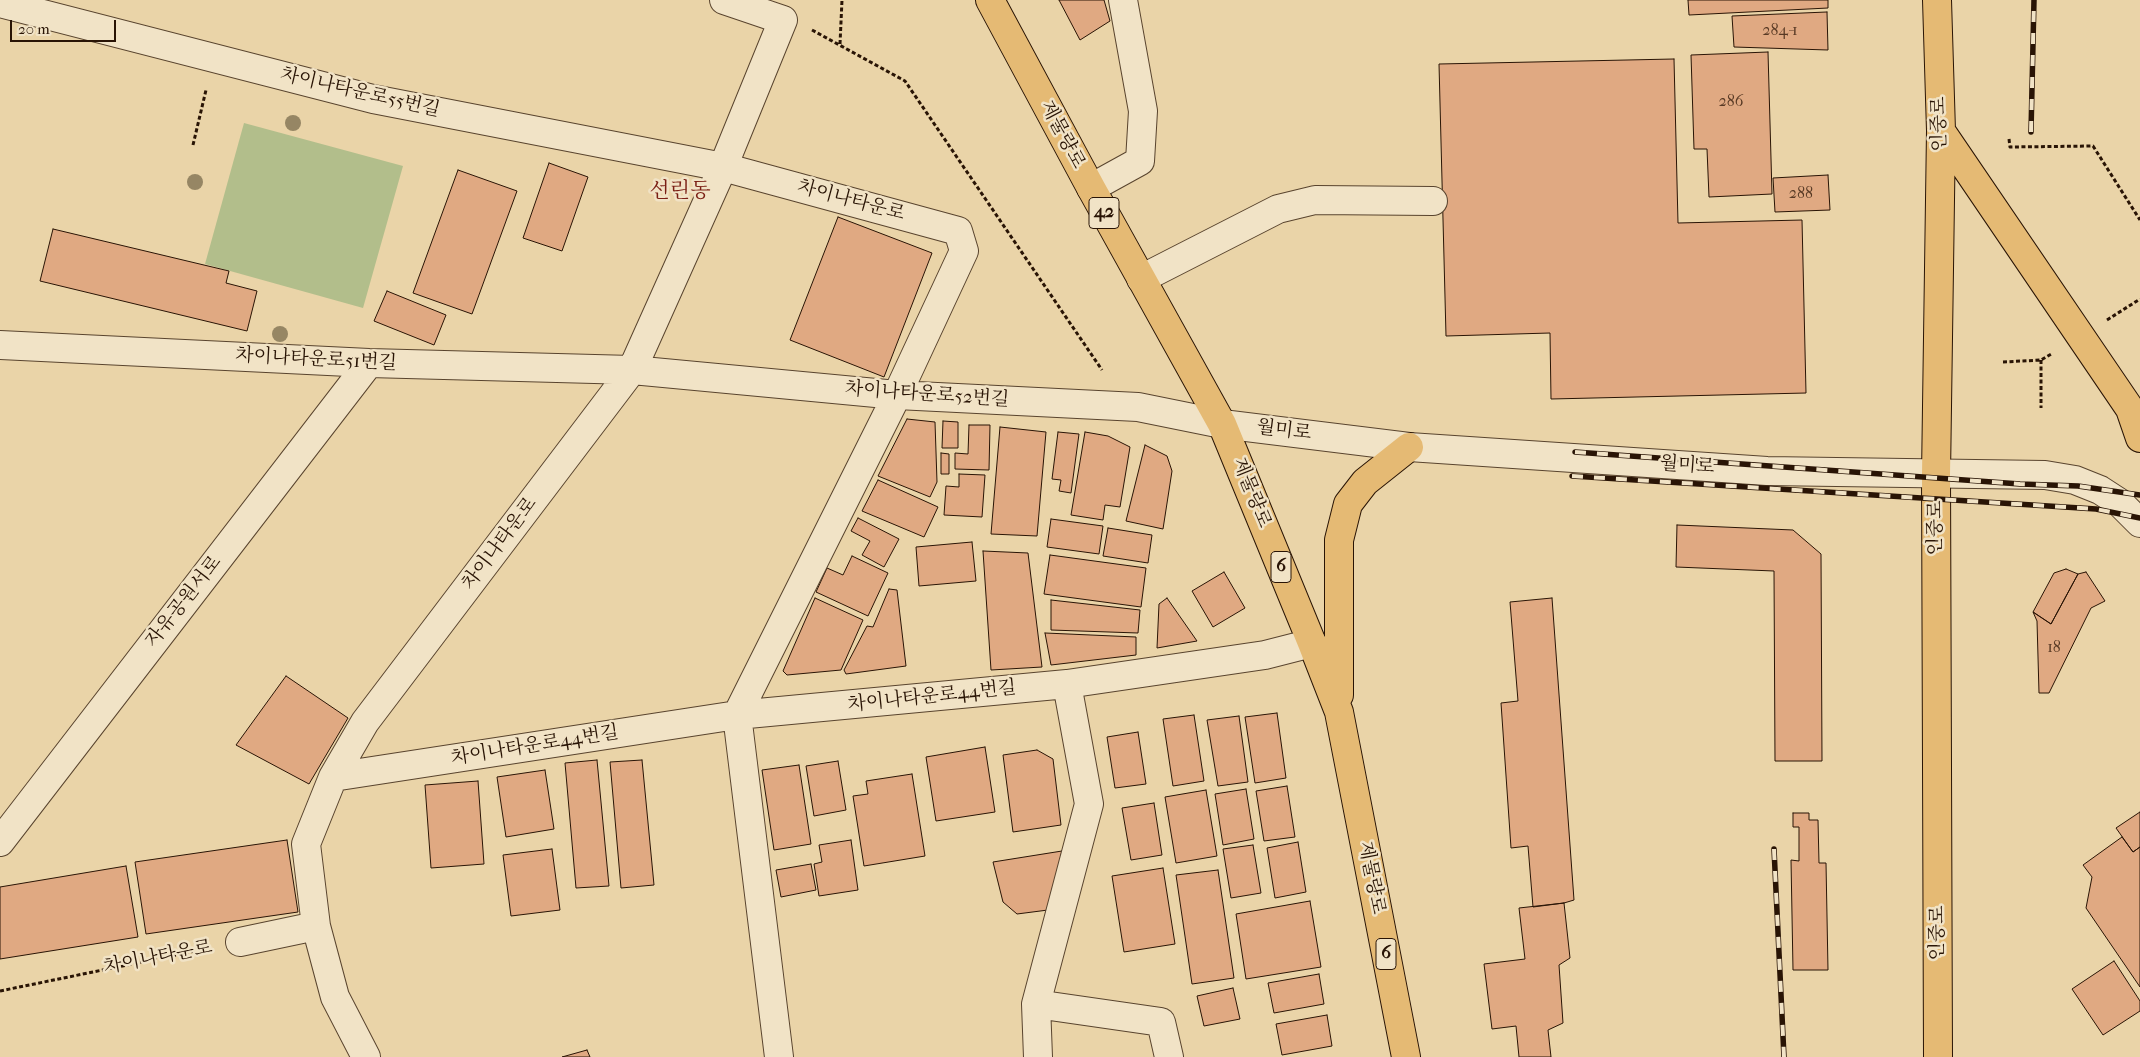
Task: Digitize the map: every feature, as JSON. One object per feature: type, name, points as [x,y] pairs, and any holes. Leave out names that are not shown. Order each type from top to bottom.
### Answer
[{"type":"main road","name":"제물량로","points":[[990,0],[1141,280],[1222,424],[1312,643],[1339,712],[1406,1057]]},
{"type":"main road","name":"인중로","points":[[1937,0],[1941,131],[1936,475],[1938,1057]]},
{"type":"main road","points":[[1941,131],[2130,409],[2140,438]]},
{"type":"main road","points":[[1339,712],[1339,540],[1348,504],[1366,482],[1409,447]]},
{"type":"street","points":[[724,0],[783,20]]},
{"type":"street","points":[[1091,188],[1140,161],[1143,111],[1124,0]]},
{"type":"street","name":"차이나타운로55번길","points":[[0,3],[373,99],[723,167]]},
{"type":"street","name":"차이나타운로","points":[[366,1057],[335,998],[316,926],[306,844],[333,777],[366,722],[632,370],[723,167],[783,20]]},
{"type":"street","name":"차이나타운로","points":[[723,167],[958,231],[964,251],[898,395]]},
{"type":"street","points":[[1141,280],[1278,209],[1315,200],[1433,201]]},
{"type":"street","name":"차이나타운로51번길","points":[[0,345],[369,363],[632,370]]},
{"type":"street","name":"자유공원서로","points":[[0,842],[369,363]]},
{"type":"street","name":"차이나타운로52번길","points":[[632,370],[898,395],[1138,407],[1222,424]]},
{"type":"street","points":[[779,1057],[737,716],[898,395]]},
{"type":"street","name":"월미로","points":[[1222,424],[1409,447],[1767,471],[1936,475],[2045,475],[2075,480],[2100,490],[2120,503],[2140,523]]},
{"type":"street","name":"차이나타운로44번길","points":[[333,777],[737,716],[1067,684],[1265,655],[1312,643]]},
{"type":"street","points":[[1038,1057],[1036,1004],[1090,804],[1067,684]]},
{"type":"street","points":[[240,942],[316,926]]},
{"type":"street","points":[[1036,1004],[1161,1022],[1169,1057]]},
{"type":"path","points":[[840,44],[842,0]]},
{"type":"path","points":[[783,20],[813,30],[905,81],[1102,370]]},
{"type":"path","points":[[193,145],[208,82]]},
{"type":"path","points":[[2009,139],[2010,147],[2093,146],[2140,220]]},
{"type":"path","points":[[2104,322],[2140,299]]},
{"type":"path","points":[[2003,362],[2041,360],[2042,408]]},
{"type":"path","name":"차이나타운로","points":[[0,990],[240,942]]},
{"type":"green space","points":[[244,123],[403,166],[363,308],[205,264]]},
{"type":"building","points":[[1059,0],[1104,0],[1110,21],[1080,40]]},
{"type":"building","points":[[1688,0],[1828,0],[1828,8],[1689,15]]},
{"type":"building","points":[[1827,12],[1828,50],[1734,47],[1732,16]]},
{"type":"building","points":[[1768,52],[1772,194],[1709,197],[1707,149],[1694,149],[1691,55]]},
{"type":"building","points":[[1674,59],[1678,223],[1802,220],[1806,393],[1551,399],[1550,333],[1446,336],[1439,64]]},
{"type":"building","points":[[549,163],[588,177],[562,251],[523,238]]},
{"type":"building","points":[[458,170],[517,191],[472,314],[413,293]]},
{"type":"building","points":[[1828,175],[1830,210],[1775,212],[1773,178]]},
{"type":"building","points":[[838,217],[932,253],[884,377],[790,340]]},
{"type":"building","points":[[53,229],[229,271],[226,283],[257,291],[247,331],[40,281]]},
{"type":"building","points":[[387,291],[446,315],[434,345],[374,321]]},
{"type":"building","points":[[907,419],[935,422],[937,482],[930,497],[878,476]]},
{"type":"building","points":[[943,421],[958,422],[958,448],[942,448]]},
{"type":"building","points":[[969,425],[990,425],[989,470],[955,469],[955,453],[968,454]]},
{"type":"building","points":[[1000,427],[1046,432],[1037,536],[991,534]]},
{"type":"building","points":[[1058,432],[1079,434],[1071,493],[1059,491],[1061,480],[1052,479]]},
{"type":"building","points":[[1085,432],[1108,436],[1130,447],[1120,507],[1105,505],[1103,520],[1071,515]]},
{"type":"building","points":[[1145,445],[1167,456],[1172,471],[1163,529],[1126,521]]},
{"type":"building","points":[[941,453],[949,454],[949,474],[941,474]]},
{"type":"building","points":[[959,474],[985,475],[982,517],[944,515],[946,486],[959,487]]},
{"type":"building","points":[[878,480],[938,507],[924,537],[862,511]]},
{"type":"building","points":[[858,518],[899,539],[884,567],[862,555],[870,541],[851,531]]},
{"type":"building","points":[[1051,519],[1103,526],[1099,554],[1047,547]]},
{"type":"building","points":[[1677,525],[1793,530],[1821,554],[1822,761],[1775,761],[1774,571],[1676,567]]},
{"type":"building","points":[[1108,528],[1152,535],[1148,563],[1103,556]]},
{"type":"building","points":[[972,542],[976,581],[919,586],[916,547]]},
{"type":"building","points":[[983,551],[1028,553],[1042,667],[991,670]]},
{"type":"building","points":[[1050,555],[1146,568],[1141,607],[1044,594]]},
{"type":"building","points":[[852,556],[888,573],[868,616],[816,592],[827,568],[843,575]]},
{"type":"building","points":[[2066,569],[2078,574],[2051,624],[2033,612],[2054,573]]},
{"type":"building","points":[[1224,572],[1245,608],[1213,627],[1192,591]]},
{"type":"building","points":[[2086,572],[2105,601],[2091,608],[2049,693],[2039,693],[2037,621],[2033,612],[2051,624],[2078,574]]},
{"type":"building","points":[[889,589],[897,590],[906,666],[846,674],[844,670],[867,626],[873,627]]},
{"type":"building","points":[[815,598],[863,620],[841,670],[787,675],[783,671]]},
{"type":"building","points":[[1167,598],[1197,641],[1157,648],[1159,604]]},
{"type":"building","points":[[1552,598],[1574,900],[1533,907],[1528,846],[1511,848],[1501,703],[1518,701],[1510,602]]},
{"type":"building","points":[[1051,600],[1140,610],[1138,633],[1051,630]]},
{"type":"building","points":[[1045,633],[1136,637],[1136,655],[1051,665]]},
{"type":"building","points":[[286,676],[348,718],[309,784],[236,745]]},
{"type":"building","points":[[1277,713],[1286,778],[1255,783],[1245,717]]},
{"type":"building","points":[[1194,715],[1204,781],[1173,786],[1163,719]]},
{"type":"building","points":[[1239,716],[1248,782],[1218,786],[1207,720]]},
{"type":"building","points":[[1138,732],[1146,784],[1115,788],[1107,737]]},
{"type":"building","points":[[985,747],[995,812],[936,821],[926,757]]},
{"type":"building","points":[[1037,750],[1053,759],[1061,825],[1013,832],[1003,755]]},
{"type":"building","points":[[597,760],[609,886],[576,888],[565,763]]},
{"type":"building","points":[[642,760],[654,885],[621,888],[610,762]]},
{"type":"building","points":[[838,761],[846,810],[814,816],[806,766]]},
{"type":"building","points":[[799,765],[811,844],[774,850],[762,770]]},
{"type":"building","points":[[545,770],[554,829],[506,837],[497,777]]},
{"type":"building","points":[[912,774],[925,856],[864,866],[853,796],[868,794],[866,781]]},
{"type":"building","points":[[478,781],[484,864],[431,868],[425,785]]},
{"type":"building","points":[[1287,786],[1295,837],[1264,841],[1256,791]]},
{"type":"building","points":[[1246,789],[1254,839],[1223,845],[1215,794]]},
{"type":"building","points":[[1206,790],[1217,856],[1176,863],[1165,797]]},
{"type":"building","points":[[1154,803],[1162,855],[1131,860],[1122,808]]},
{"type":"building","points":[[2140,812],[2140,847],[2133,852],[2116,828]]},
{"type":"building","points":[[1793,813],[1809,813],[1809,820],[1818,820],[1819,863],[1826,863],[1828,970],[1793,970],[1791,860],[1799,861],[1799,827],[1793,827]]},
{"type":"building","points":[[2122,837],[2133,852],[2140,847],[2140,987],[2086,908],[2092,877],[2083,865]]},
{"type":"building","points":[[287,840],[298,912],[146,934],[135,862]]},
{"type":"building","points":[[851,840],[858,890],[819,896],[814,864],[822,862],[819,845]]},
{"type":"building","points":[[1298,842],[1306,892],[1275,898],[1267,848]]},
{"type":"building","points":[[1253,845],[1261,893],[1231,898],[1223,849]]},
{"type":"building","points":[[552,849],[560,910],[511,916],[503,855]]},
{"type":"building","points":[[1062,851],[1048,910],[1017,914],[1003,902],[993,862]]},
{"type":"building","points":[[811,864],[816,890],[781,897],[776,870]]},
{"type":"building","points":[[126,866],[138,937],[0,959],[0,887]]},
{"type":"building","points":[[1163,868],[1175,944],[1124,952],[1112,876]]},
{"type":"building","points":[[1218,870],[1234,978],[1192,984],[1176,875]]},
{"type":"building","points":[[1310,901],[1321,967],[1246,979],[1236,914]]},
{"type":"building","points":[[1564,903],[1570,958],[1559,965],[1563,1023],[1548,1030],[1551,1057],[1519,1057],[1516,1026],[1492,1029],[1484,964],[1525,959],[1519,908]]},
{"type":"building","points":[[2114,961],[2140,1001],[2140,1011],[2103,1035],[2072,989]]},
{"type":"building","points":[[1319,974],[1324,1004],[1274,1013],[1268,983]]},
{"type":"building","points":[[1233,988],[1240,1019],[1204,1026],[1197,996]]},
{"type":"building","points":[[1327,1015],[1332,1046],[1282,1055],[1276,1024]]},
{"type":"building","points":[[587,1050],[590,1057],[562,1057]]},
{"type":"railway","points":[[2031,132],[2034,0]]},
{"type":"railway","points":[[1575,452],[2020,484],[2078,486],[2140,495]]},
{"type":"railway","points":[[1572,476],[2096,509],[2140,518]]},
{"type":"railway","points":[[1774,849],[1784,1057]]},
{"type":"district","name":"선린동","points":[[680,192]]}]
